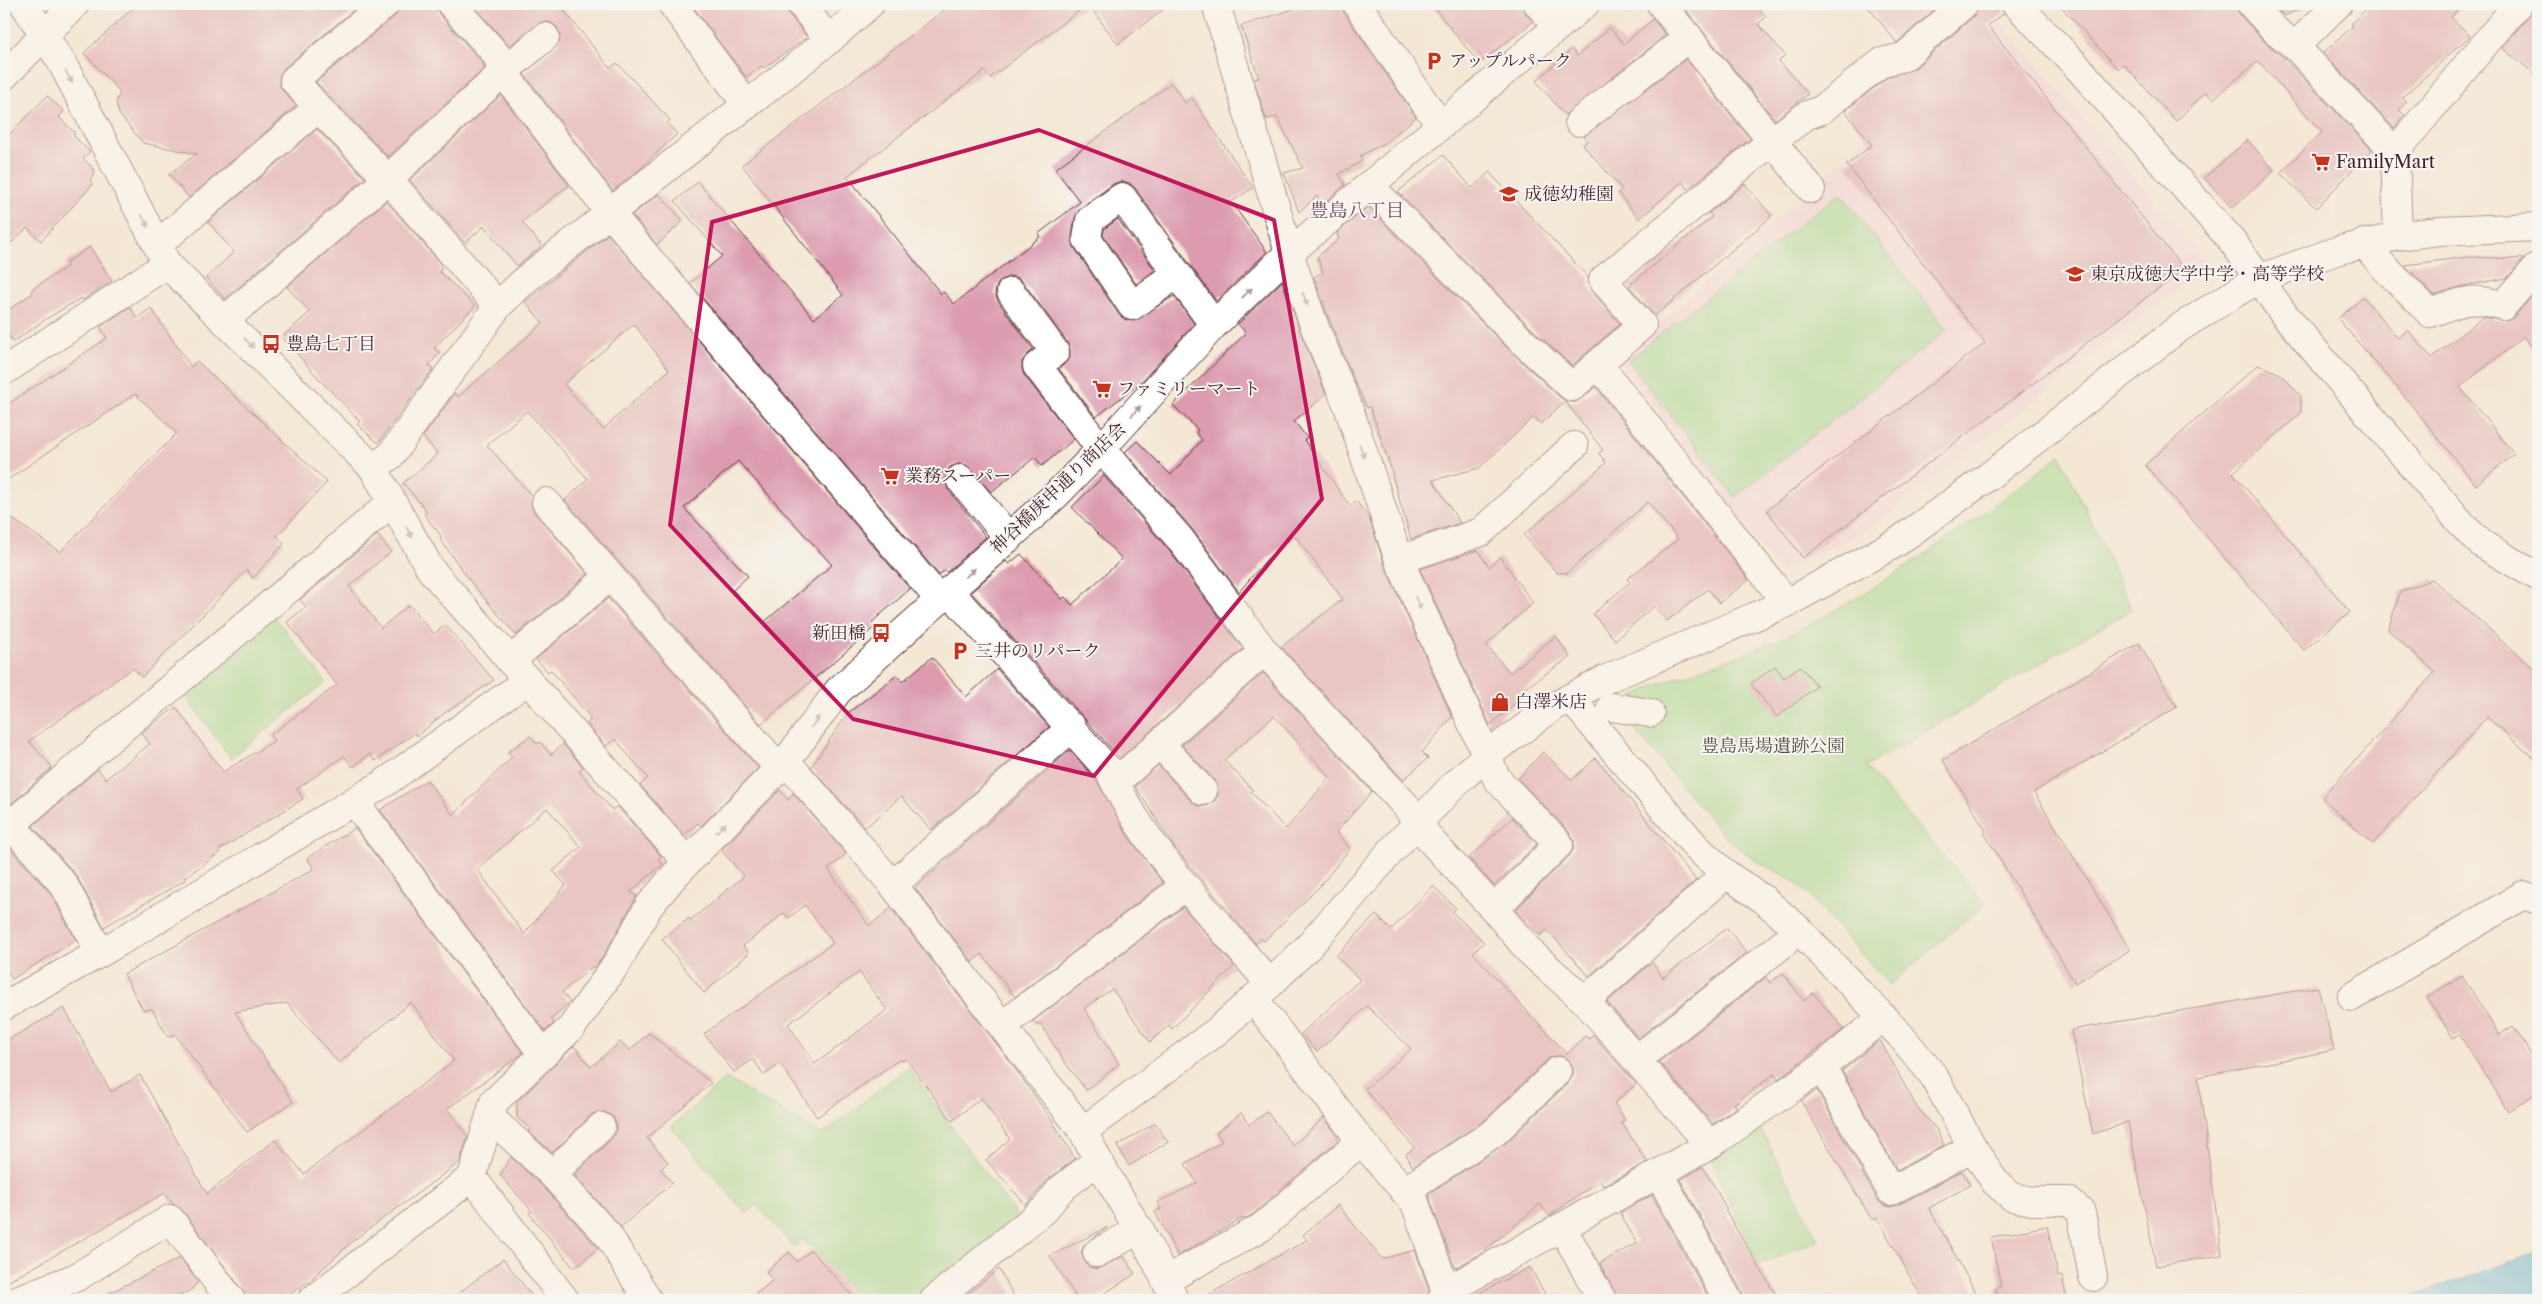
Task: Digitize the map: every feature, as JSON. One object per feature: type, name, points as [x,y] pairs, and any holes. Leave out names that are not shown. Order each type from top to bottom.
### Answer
[{"type":"street","points":[[24,4],[67,72],[162,255],[373,468],[431,570],[687,862]]},
{"type":"street","points":[[4,76],[75,4]]},
{"type":"street","points":[[386,4],[294,80],[318,108],[388,179],[498,306]]},
{"type":"street","points":[[451,4],[496,54],[502,72],[609,212],[945,595],[1072,727],[1110,772],[1119,792],[1147,837],[1262,992],[1361,1141],[1415,1203],[1443,1297],[1562,1227],[1710,1145],[1822,1067],[1883,1016]]},
{"type":"street","points":[[672,4],[746,105]]},
{"type":"street","points":[[801,4],[829,40]]},
{"type":"street","points":[[373,468],[390,456],[498,306],[526,279],[829,40],[870,4]]},
{"type":"street","points":[[1216,4],[1289,253],[1315,328],[1348,406],[1399,560],[1497,779],[1559,844],[1494,909]]},
{"type":"street","points":[[1358,4],[1440,125]]},
{"type":"street","points":[[1538,4],[1557,26]]},
{"type":"street","name":"神谷橋庚申通り商店会","points":[[472,1177],[494,1102],[572,1027],[617,963],[649,906],[687,862],[783,764],[838,691],[1008,538],[1102,448],[1214,325],[1289,253],[1585,4]]},
{"type":"street","points":[[1661,4],[1689,36],[1811,189]]},
{"type":"street","points":[[1369,185],[1521,340],[1572,387],[1642,325],[1603,280],[1772,141],[1807,115],[1820,110],[1882,62],[1904,57],[1964,4]]},
{"type":"street","points":[[2016,4],[2073,62],[2233,242],[2283,313],[2467,530],[2482,544],[2538,577]]},
{"type":"street","points":[[2251,4],[2275,30],[2295,46],[2395,152],[2398,236]]},
{"type":"street","points":[[2295,46],[2338,4]]},
{"type":"street","points":[[2395,152],[2518,4]]},
{"type":"street","points":[[1579,122],[1689,36]]},
{"type":"street","points":[[225,320],[388,179],[502,72],[545,37]]},
{"type":"street","points":[[4,371],[162,255],[318,108]]},
{"type":"street","points":[[1083,1130],[1193,1049],[1262,992],[1310,945],[1417,822],[1486,756],[1537,718],[1570,698],[1628,669],[1788,603],[1867,560],[1919,527],[2179,328],[2258,279],[2314,258],[2364,243],[2398,236],[2439,231],[2538,227]]},
{"type":"street","points":[[2364,243],[2384,267],[2430,313],[2470,299],[2482,299],[2503,306],[2538,266]]},
{"type":"street","points":[[1177,274],[1214,325]]},
{"type":"street","points":[[1011,292],[1055,352],[1037,366],[1102,448],[1180,539],[1264,651],[1406,806],[1417,822],[1530,952],[1586,1001],[1710,1145]]},
{"type":"street","points":[[1598,364],[1788,603]]},
{"type":"street","points":[[1399,560],[1481,532],[1574,446]]},
{"type":"street","points":[[960,479],[1008,538]]},
{"type":"street","points":[[546,502],[610,576],[893,885],[1083,1130],[1098,1161],[1140,1229],[1170,1290],[1262,1227],[1361,1141]]},
{"type":"street","points":[[100,953],[64,885],[6,825],[392,503]]},
{"type":"street","points":[[4,1006],[100,953],[383,784],[519,671],[610,576]]},
{"type":"street","points":[[1110,772],[1124,774],[1264,651]]},
{"type":"street","points":[[1570,698],[1698,848],[1726,874],[1763,899],[1798,929],[1883,1016],[1933,1075],[1972,1146],[1995,1182],[2012,1197],[2032,1201],[2068,1201],[2082,1212],[2093,1277]]},
{"type":"street","points":[[1611,707],[1650,713]]},
{"type":"street","points":[[893,885],[1072,727]]},
{"type":"street","points":[[1160,744],[1203,791]]},
{"type":"street","points":[[354,801],[544,1054]]},
{"type":"street","points":[[1586,1001],[1726,874]]},
{"type":"street","points":[[1003,1025],[1185,886]]},
{"type":"street","points":[[2352,997],[2523,895],[2538,900]]},
{"type":"street","points":[[1636,1060],[1784,943]]},
{"type":"street","points":[[1822,1067],[1891,1191],[1962,1153]]},
{"type":"street","points":[[1404,1191],[1495,1132],[1558,1071]]},
{"type":"street","points":[[490,1117],[552,1174],[608,1235],[648,1300]]},
{"type":"street","points":[[552,1174],[601,1128]]},
{"type":"street","points":[[934,1300],[1045,1209],[1060,1190],[1098,1161]]},
{"type":"street","points":[[1659,1174],[1728,1300]]},
{"type":"street","points":[[312,1300],[472,1177],[565,1300]]},
{"type":"street","points":[[16,1300],[77,1277],[170,1219],[231,1300]]},
{"type":"street","points":[[1562,1227],[1602,1300]]},
{"type":"street","points":[[1097,1253],[1140,1229]]},
{"type":"highlighted area","points":[[1039,130],[1274,220],[1322,499],[1094,776],[853,719],[670,525],[712,222]]},
{"type":"shaded area","points":[[2000,21],[2209,264],[1875,525],[1780,572],[1618,360]]},
{"type":"green space","points":[[1840,193],[1947,330],[1735,497],[1628,360]]},
{"type":"green space","name":"豊島馬場遺跡公園","points":[[2060,455],[2132,609],[1866,767],[1985,904],[1889,985],[1807,893],[1791,879],[1756,861],[1725,837],[1628,722],[1634,708],[1633,696],[1673,679],[1755,650],[1795,632],[1830,613],[1932,550],[1997,504]]},
{"type":"green space","points":[[273,615],[326,682],[231,758],[183,693]]},
{"type":"green space","points":[[908,1067],[1019,1219],[923,1300],[859,1300],[803,1239],[794,1247],[757,1205],[746,1213],[671,1127],[726,1078],[822,1135]]},
{"type":"green space","points":[[1759,1126],[1818,1240],[1759,1265],[1710,1159]]},
{"type":"water","points":[[2538,1251],[2538,1300],[2401,1300]]},
{"type":"building","points":[[137,4],[361,4],[284,68],[280,74],[279,82],[282,90],[296,106],[189,198],[169,174],[197,154],[143,143],[119,114],[116,102],[120,92],[84,53]]},
{"type":"building","points":[[400,4],[436,4],[439,14],[482,62],[485,68],[388,157],[316,82],[395,16]]},
{"type":"building","points":[[481,4],[559,4],[610,68],[617,63],[670,120],[667,123],[677,134],[640,169],[613,191],[524,74],[559,43],[560,35],[557,27],[550,22],[542,22],[509,46],[476,8]]},
{"type":"building","points":[[691,4],[786,4],[789,14],[807,37],[764,68],[762,66],[746,77]]},
{"type":"building","points":[[952,4],[1088,4],[990,78],[984,71],[847,176],[941,294],[944,292],[954,304],[1040,237],[1038,234],[1080,202],[1055,169],[1171,83],[1185,103],[1192,98],[1253,188],[1231,202],[1267,252],[1216,301],[1135,188],[1129,183],[1121,181],[1113,184],[1081,208],[1075,218],[1072,237],[1074,247],[1119,315],[1126,320],[1134,321],[1174,296],[1194,324],[1140,383],[1096,417],[1059,369],[1070,358],[1068,343],[1023,282],[1018,278],[1010,276],[1001,280],[997,285],[995,293],[998,301],[1033,349],[1022,361],[1024,375],[1074,439],[1042,466],[1035,457],[991,492],[966,465],[958,464],[950,467],[946,473],[945,481],[948,489],[986,537],[947,572],[945,570],[939,575],[690,283],[722,256],[675,201],[698,182],[814,319],[843,295],[742,165]]},
{"type":"building","points":[[1088,4],[1171,4],[1118,44]]},
{"type":"building","points":[[1309,4],[1340,4],[1344,13],[1416,117],[1389,140],[1360,156],[1362,161],[1339,174],[1345,185],[1322,205],[1317,196],[1299,212],[1284,173],[1303,168],[1277,117],[1266,119],[1254,79],[1259,78],[1241,26]]},
{"type":"building","points":[[1431,4],[1523,4],[1526,14],[1533,22],[1479,63]]},
{"type":"building","points":[[1681,4],[1755,4],[1766,17],[1758,24],[1785,55],[1779,61],[1808,94],[1775,120]]},
{"type":"building","points":[[1866,4],[1941,4],[1897,43]]},
{"type":"building","points":[[1979,4],[2001,4],[2004,13],[1988,26],[2184,269],[1803,558],[1767,510],[1985,343],[1847,165],[1872,145],[1845,111],[1889,76],[1914,69],[1974,16]]},
{"type":"building","points":[[2059,4],[2236,4],[2240,15],[2264,41],[2284,58],[2372,150],[2316,208],[2280,173],[2322,132],[2258,61],[2213,99],[2206,92],[2176,121],[2123,64],[2118,69]]},
{"type":"building","points":[[2272,4],[2312,4],[2284,16]]},
{"type":"building","points":[[2371,4],[2465,4],[2451,17],[2470,36],[2402,97],[2406,102],[2399,110],[2405,115],[2394,128],[2323,53],[2352,27],[2352,23]]},
{"type":"building","points":[[2534,4],[2538,4],[2538,76],[2502,48],[2530,14]]},
{"type":"building","points":[[1653,19],[1666,35],[1565,115],[1536,81],[1572,49],[1577,56],[1610,28],[1624,44]]},
{"type":"building","points":[[1686,59],[1750,139],[1688,189],[1682,182],[1639,219],[1618,193],[1622,189],[1583,145],[1587,141],[1584,136]]},
{"type":"building","points":[[501,95],[569,185],[522,222],[542,246],[517,266],[484,226],[465,243],[410,180]]},
{"type":"building","points":[[47,96],[64,111],[59,117],[90,152],[83,158],[95,171],[90,181],[93,184],[41,241],[27,228],[4,250],[4,140]]},
{"type":"building","points":[[317,129],[365,178],[225,299],[206,278],[234,252],[208,222]]},
{"type":"building","points":[[2248,140],[2274,171],[2232,208],[2204,178]]},
{"type":"building","points":[[1443,155],[1472,188],[1489,172],[1588,277],[1591,290],[1620,324],[1572,366],[1532,329],[1398,192]]},
{"type":"building","points":[[1745,184],[1772,216],[1655,316],[1629,286],[1712,217],[1709,213]]},
{"type":"building","points":[[659,194],[683,221],[657,245],[632,215]]},
{"type":"building","points":[[386,201],[441,264],[442,268],[439,271],[475,306],[434,348],[440,353],[429,365],[433,369],[378,443],[357,424],[360,421],[282,337],[310,312],[287,287]]},
{"type":"building","points":[[1368,207],[1510,351],[1561,398],[1569,402],[1576,402],[1596,387],[1749,580],[1719,603],[1708,589],[1667,621],[1654,606],[1615,640],[1593,614],[1630,582],[1627,579],[1678,539],[1648,502],[1567,573],[1557,573],[1524,535],[1606,463],[1599,453],[1603,450],[1565,401],[1541,424],[1534,417],[1479,468],[1433,480],[1460,523],[1411,539],[1393,474],[1370,407],[1367,408],[1354,380],[1314,277],[1323,272],[1317,257],[1339,239],[1337,233]]},
{"type":"building","points":[[1118,219],[1155,270],[1136,284],[1103,235],[1104,229]]},
{"type":"building","points":[[608,234],[910,589],[872,622],[876,626],[761,724],[565,500],[588,479],[527,411],[487,445],[532,496],[531,504],[534,512],[588,574],[516,635],[470,581],[440,539],[442,537],[424,514],[427,511],[403,483],[438,454],[423,437],[455,393],[458,397],[543,323],[525,302]],"holes":[[[634,324],[669,370],[603,429],[564,384]],[[738,461],[832,565],[763,623],[733,590],[748,576],[684,508]]]},
{"type":"building","points":[[90,247],[112,281],[83,300],[81,298],[49,317],[13,342],[4,328],[4,313],[33,293],[31,290],[68,266],[65,263]]},
{"type":"building","points":[[2468,257],[2524,259],[2507,278],[2463,286],[2434,295],[2405,265]]},
{"type":"building","points":[[1282,281],[1301,334],[1326,394],[1294,421],[1307,438],[1304,440],[1350,506],[1356,501],[1369,518],[1385,566],[1452,717],[1422,752],[1428,758],[1403,780],[1281,647],[1343,599],[1295,536],[1266,560],[1239,592],[1192,529],[1125,452],[1137,441],[1171,475],[1202,440],[1196,433],[1198,430],[1173,405],[1246,333],[1238,324]]},
{"type":"building","points":[[2538,289],[2538,355],[2524,336],[2460,387],[2514,454],[2476,485],[2401,392],[2338,319],[2363,297],[2398,338],[2408,330],[2432,358],[2483,317],[2507,321],[2514,317]]},
{"type":"building","points":[[130,307],[137,318],[151,308],[191,367],[197,361],[327,482],[277,536],[284,544],[253,578],[247,570],[142,677],[133,668],[29,741],[52,767],[11,804],[4,802],[4,513],[60,552],[177,433],[135,394],[4,482],[4,407],[107,338],[100,327]]},
{"type":"building","points":[[2258,365],[2281,374],[2301,396],[2301,413],[2233,473],[2350,612],[2304,650],[2145,465]]},
{"type":"building","points":[[1104,476],[1168,549],[1243,649],[1120,758],[971,592],[1006,561],[1009,564],[1021,554],[1062,599],[1065,597],[1072,605],[1122,559],[1072,507]]},
{"type":"building","points":[[377,535],[391,552],[349,586],[381,628],[409,605],[434,634],[445,625],[494,680],[442,715],[417,736],[415,733],[375,761],[370,754],[353,767],[344,756],[297,789],[303,799],[219,850],[221,852],[184,878],[185,880],[104,927],[76,875],[33,826],[98,769],[106,779],[150,744],[141,733],[176,707],[223,772],[274,741],[270,735],[337,685],[287,622],[306,607],[300,600]]},
{"type":"building","points":[[1478,550],[1489,567],[1500,557],[1533,603],[1486,645],[1510,673],[1556,636],[1570,657],[1518,693],[1522,697],[1490,725],[1420,569]]},
{"type":"building","points":[[2432,579],[2538,672],[2538,762],[2487,717],[2373,844],[2322,798],[2435,672],[2388,630],[2400,592]]},
{"type":"building","points":[[608,598],[758,768],[701,826],[698,823],[684,835],[640,785],[648,778],[615,739],[606,746],[587,724],[590,717],[551,670],[548,672],[536,659]]},
{"type":"building","points":[[2139,643],[2177,707],[2034,792],[2130,950],[2075,983],[1984,833],[1986,831],[1943,760]]},
{"type":"building","points":[[932,657],[966,697],[997,669],[1049,727],[931,830],[901,796],[865,828],[811,767],[848,713],[897,675],[902,682]]},
{"type":"building","points":[[1775,666],[1784,678],[1800,666],[1817,686],[1777,717],[1751,684]]},
{"type":"building","points":[[1263,673],[1372,792],[1336,832],[1350,848],[1321,885],[1264,941],[1261,938],[1256,944],[1175,848],[1135,786],[1158,765],[1192,802],[1199,806],[1213,803],[1218,795],[1215,781],[1182,745]],"holes":[[[1274,716],[1330,777],[1286,829],[1251,792],[1253,790],[1224,760]]]},
{"type":"building","points":[[530,736],[537,744],[540,742],[551,755],[563,744],[583,767],[579,771],[612,810],[617,806],[661,856],[658,859],[663,864],[630,892],[637,896],[604,955],[594,968],[592,967],[562,992],[570,1002],[551,1019],[554,1023],[545,1031],[380,810],[427,780],[453,815],[512,757],[508,752]],"holes":[[[547,808],[581,847],[553,871],[566,885],[524,934],[477,869]]]},
{"type":"building","points":[[1070,750],[1097,781],[1129,838],[1163,883],[1015,997],[982,954],[972,962],[915,888]]},
{"type":"building","points":[[1543,752],[1572,780],[1596,758],[1696,880],[1589,976],[1547,930],[1540,936],[1515,910],[1570,855],[1574,848],[1574,840],[1570,833],[1518,779]]},
{"type":"building","points":[[780,790],[788,800],[793,793],[846,854],[828,869],[869,926],[891,908],[1006,1056],[1051,1119],[1075,1159],[1050,1178],[1026,1205],[986,1160],[1010,1139],[981,1098],[952,1121],[906,1059],[902,1061],[900,1059],[817,1117],[780,1064],[764,1075],[753,1059],[734,1072],[704,1034],[833,943],[805,905],[789,918],[784,913],[743,946],[749,953],[704,993],[662,939],[689,918],[691,920],[744,876],[721,850]],"holes":[[[859,972],[887,1010],[815,1064],[788,1024]]]},
{"type":"building","points":[[1512,818],[1537,844],[1494,886],[1469,858]]},
{"type":"building","points":[[355,828],[523,1053],[447,1109],[468,1136],[460,1162],[354,1240],[310,1280],[282,1300],[247,1300],[243,1291],[182,1210],[173,1204],[165,1193],[4,1284],[4,1042],[64,1008],[111,1092],[140,1075],[207,1194],[275,1140],[304,1174],[454,1061],[411,1002],[339,1063],[287,1003],[235,1012],[293,1102],[247,1132],[175,1034],[168,1037],[152,1009],[143,1010],[124,974],[314,869],[307,858]]},
{"type":"building","points":[[4,846],[8,846],[51,894],[76,940],[12,979],[4,966]]},
{"type":"building","points":[[1433,886],[1456,908],[1452,912],[1484,942],[1473,953],[1567,1054],[1585,1036],[1589,1039],[1593,1035],[1636,1084],[1614,1103],[1625,1120],[1621,1122],[1647,1162],[1603,1186],[1600,1180],[1549,1216],[1540,1204],[1482,1253],[1455,1268],[1428,1194],[1506,1143],[1569,1082],[1573,1075],[1570,1061],[1562,1056],[1548,1059],[1485,1120],[1413,1167],[1406,1154],[1415,1148],[1365,1089],[1411,1049],[1367,1006],[1317,1052],[1301,1034],[1360,980],[1336,956],[1376,915],[1391,930]]},
{"type":"building","points":[[1183,907],[1234,966],[1172,1029],[1169,1025],[1150,1042],[1112,989],[1084,1008],[1119,1064],[1086,1090],[1063,1060],[1040,1023],[1036,1025],[1033,1021]]},
{"type":"building","points":[[1727,928],[1747,953],[1638,1038],[1607,1002],[1652,962],[1663,978]]},
{"type":"building","points":[[1783,973],[1804,1001],[1813,993],[1844,1029],[1778,1079],[1774,1074],[1734,1104],[1737,1107],[1713,1124],[1659,1062],[1766,977],[1770,983]]},
{"type":"building","points":[[2462,976],[2499,1035],[2513,1026],[2538,1066],[2538,1092],[2508,1111],[2459,1034],[2453,1038],[2427,997]]},
{"type":"building","points":[[2318,987],[2334,1050],[2198,1077],[2222,1255],[2156,1266],[2128,1122],[2093,1134],[2071,1030]]},
{"type":"building","points":[[649,1033],[711,1083],[647,1138],[668,1162],[661,1169],[672,1183],[621,1227],[574,1175],[612,1138],[616,1132],[616,1124],[613,1117],[605,1112],[597,1112],[591,1115],[552,1153],[528,1131],[530,1128],[517,1118],[517,1102],[574,1046],[591,1067],[620,1042],[630,1050]]},
{"type":"building","points":[[1880,1040],[1916,1106],[1936,1129],[1944,1145],[1897,1170],[1842,1071]]},
{"type":"building","points":[[1817,1090],[1877,1199],[1883,1205],[1891,1207],[1898,1205],[1962,1171],[1970,1185],[1929,1208],[1980,1300],[1923,1300],[1877,1217],[1872,1220],[1801,1101]]},
{"type":"building","points":[[1267,1112],[1293,1146],[1324,1117],[1338,1137],[1337,1141],[1253,1214],[1243,1220],[1242,1218],[1178,1256],[1155,1212],[1161,1209],[1158,1202],[1197,1183],[1185,1164],[1222,1141],[1216,1133],[1241,1113],[1249,1125]]},
{"type":"building","points":[[1155,1123],[1168,1142],[1129,1166],[1117,1146]]},
{"type":"building","points":[[511,1157],[541,1185],[598,1248],[574,1268],[529,1213],[532,1211],[500,1175]]},
{"type":"building","points":[[1703,1167],[1727,1209],[1725,1210],[1779,1300],[1744,1300],[1742,1292],[1680,1180]]},
{"type":"building","points":[[1652,1195],[1710,1300],[1618,1300],[1600,1263],[1637,1243],[1620,1213]]},
{"type":"building","points":[[1338,1205],[1382,1259],[1415,1250],[1429,1290],[1425,1300],[1199,1300],[1307,1240],[1303,1235]]},
{"type":"building","points":[[2047,1226],[2058,1277],[2062,1276],[2067,1300],[1997,1300],[1996,1288],[2001,1287],[1991,1237]]},
{"type":"building","points":[[1108,1227],[1084,1245],[1081,1252],[1084,1261],[1089,1267],[1097,1269],[1124,1256],[1135,1274],[1094,1300],[1078,1300],[1050,1256]]},
{"type":"building","points":[[811,1250],[856,1300],[749,1300],[773,1280],[766,1272],[789,1252],[797,1262]]},
{"type":"building","points":[[180,1258],[198,1282],[191,1290],[170,1300],[95,1300]]},
{"type":"building","points":[[503,1259],[535,1300],[450,1300]]},
{"type":"building","points":[[1530,1267],[1548,1300],[1466,1300]]},
{"type":"building","points":[[999,1269],[1016,1300],[960,1300]]},
{"type":"place","name":"アップルパーク","points":[[1434,61]]},
{"type":"place","name":"FamilyMart","points":[[2321,162]]},
{"type":"place","name":"成徳幼稚園","points":[[1509,194]]},
{"type":"place","name":"東京成徳大学中学・高等学校","points":[[2075,274]]},
{"type":"place","name":"豊島七丁目","points":[[271,344]]},
{"type":"place","name":"ファミリーマート","points":[[1102,389]]},
{"type":"place","name":"業務スーパー","points":[[890,476]]},
{"type":"place","name":"新田橋","points":[[881,633]]},
{"type":"place","name":"三井のリパーク","points":[[960,651]]},
{"type":"place","name":"白澤米店","points":[[1500,702]]},
{"type":"district","name":"豊島八丁目","points":[[1357,210]]}]
